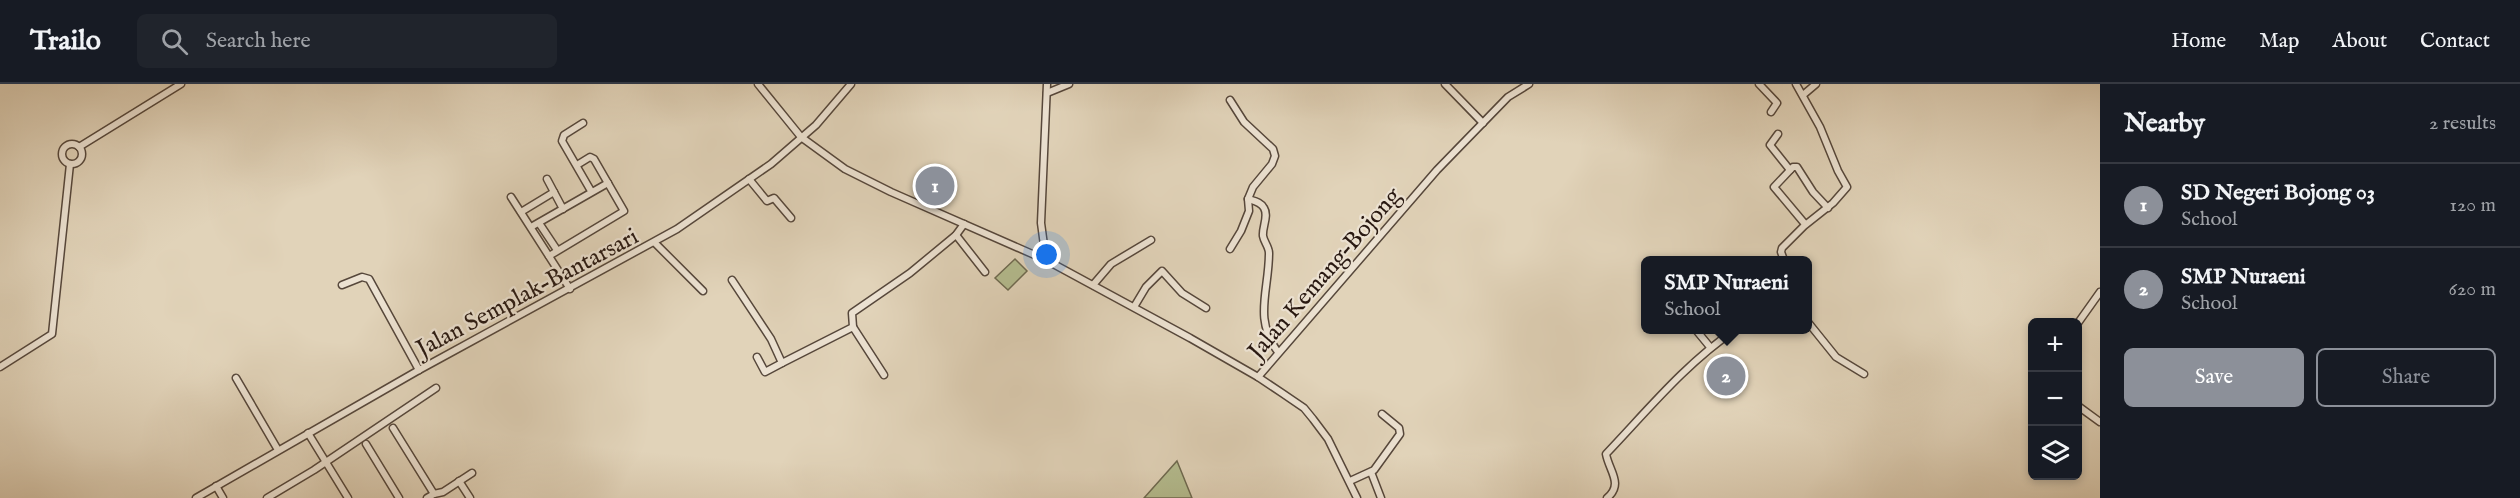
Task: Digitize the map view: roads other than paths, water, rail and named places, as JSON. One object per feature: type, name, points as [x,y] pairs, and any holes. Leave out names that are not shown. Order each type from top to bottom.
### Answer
[{"type":"street","points":[[79,147],[181,84]]},
{"type":"street","name":"Jalan Kemang–Bojong","points":[[758,84],[801,137],[845,170],[1046,260],[1258,376],[1429,179],[1508,97],[1529,84]]},
{"type":"street","name":"Jalan Semplak–Bantarsari","points":[[196,498],[418,370],[655,243],[771,164],[816,125],[851,84]]},
{"type":"street","points":[[1046,260],[1041,223],[1047,84]]},
{"type":"street","points":[[1047,93],[1069,84]]},
{"type":"street","points":[[1445,84],[1483,123]]},
{"type":"street","points":[[1759,84],[1777,103],[1771,112]]},
{"type":"street","points":[[1783,256],[1781,250],[1805,224],[1828,208],[1843,193],[1847,185],[1838,171],[1820,127],[1796,84]]},
{"type":"street","points":[[1803,95],[1816,84]]},
{"type":"street","points":[[1230,100],[1244,122],[1273,148],[1275,156],[1272,164],[1253,187],[1241,231],[1230,249]]},
{"type":"street","points":[[583,123],[562,137],[562,141],[591,191]]},
{"type":"street","points":[[1778,134],[1770,145],[1790,170]]},
{"type":"street","points":[[72,144],[79,147],[82,153],[81,159],[76,164],[70,164],[64,160],[62,153],[72,144]]},
{"type":"street","points":[[549,256],[623,213],[623,209],[592,158],[577,165]]},
{"type":"street","points":[[0,367],[52,334],[70,164]]},
{"type":"street","points":[[1805,224],[1774,187],[1794,166],[1828,208]]},
{"type":"street","points":[[547,179],[563,209]]},
{"type":"street","points":[[749,179],[767,201],[774,198],[791,218]]},
{"type":"street","points":[[531,228],[608,183]]},
{"type":"street","points":[[521,212],[554,192]]},
{"type":"street","points":[[511,197],[570,289]]},
{"type":"street","points":[[1248,199],[1260,204],[1265,212],[1263,233],[1269,253],[1264,285],[1264,326],[1268,339],[1278,352]]},
{"type":"street","points":[[539,223],[557,250]]},
{"type":"street","points":[[885,375],[854,327],[852,313],[910,273],[956,235],[964,224]]},
{"type":"street","points":[[956,235],[986,272]]},
{"type":"street","points":[[1093,285],[1111,264],[1151,240]]},
{"type":"street","points":[[655,243],[703,291]]},
{"type":"street","points":[[1134,308],[1146,287],[1162,271],[1182,293],[1206,308]]},
{"type":"street","points":[[342,285],[362,278],[369,279],[418,370]]},
{"type":"street","points":[[732,280],[771,339],[783,363]]},
{"type":"street","points":[[2082,318],[2100,292]]},
{"type":"street","points":[[757,357],[765,372],[854,327]]},
{"type":"street","points":[[1812,327],[1836,357],[1864,374]]},
{"type":"street","points":[[1699,334],[1710,347]]},
{"type":"street","points":[[1607,498],[1617,485],[1606,454],[1652,403],[1710,347],[1729,334]]},
{"type":"street","points":[[1258,376],[1304,408],[1314,419],[1328,439],[1357,498]]},
{"type":"street","points":[[236,378],[278,450]]},
{"type":"street","points":[[267,498],[326,462],[436,388]]},
{"type":"street","points":[[2082,409],[2100,422]]},
{"type":"street","points":[[1350,481],[1371,472],[1381,462],[1401,432],[1382,414]]},
{"type":"street","points":[[393,428],[434,494]]},
{"type":"street","points":[[308,433],[348,498]]},
{"type":"street","points":[[366,444],[399,498]]},
{"type":"street","points":[[1371,472],[1381,498]]},
{"type":"street","points":[[427,498],[443,492],[472,473]]},
{"type":"street","points":[[459,481],[470,498]]},
{"type":"street","points":[[216,486],[223,498]]},
{"type":"place","name":"SD Negeri Bojong 03","points":[[935,186]]},
{"type":"place","name":"SMP Nuraeni","points":[[1726,376]]}]
